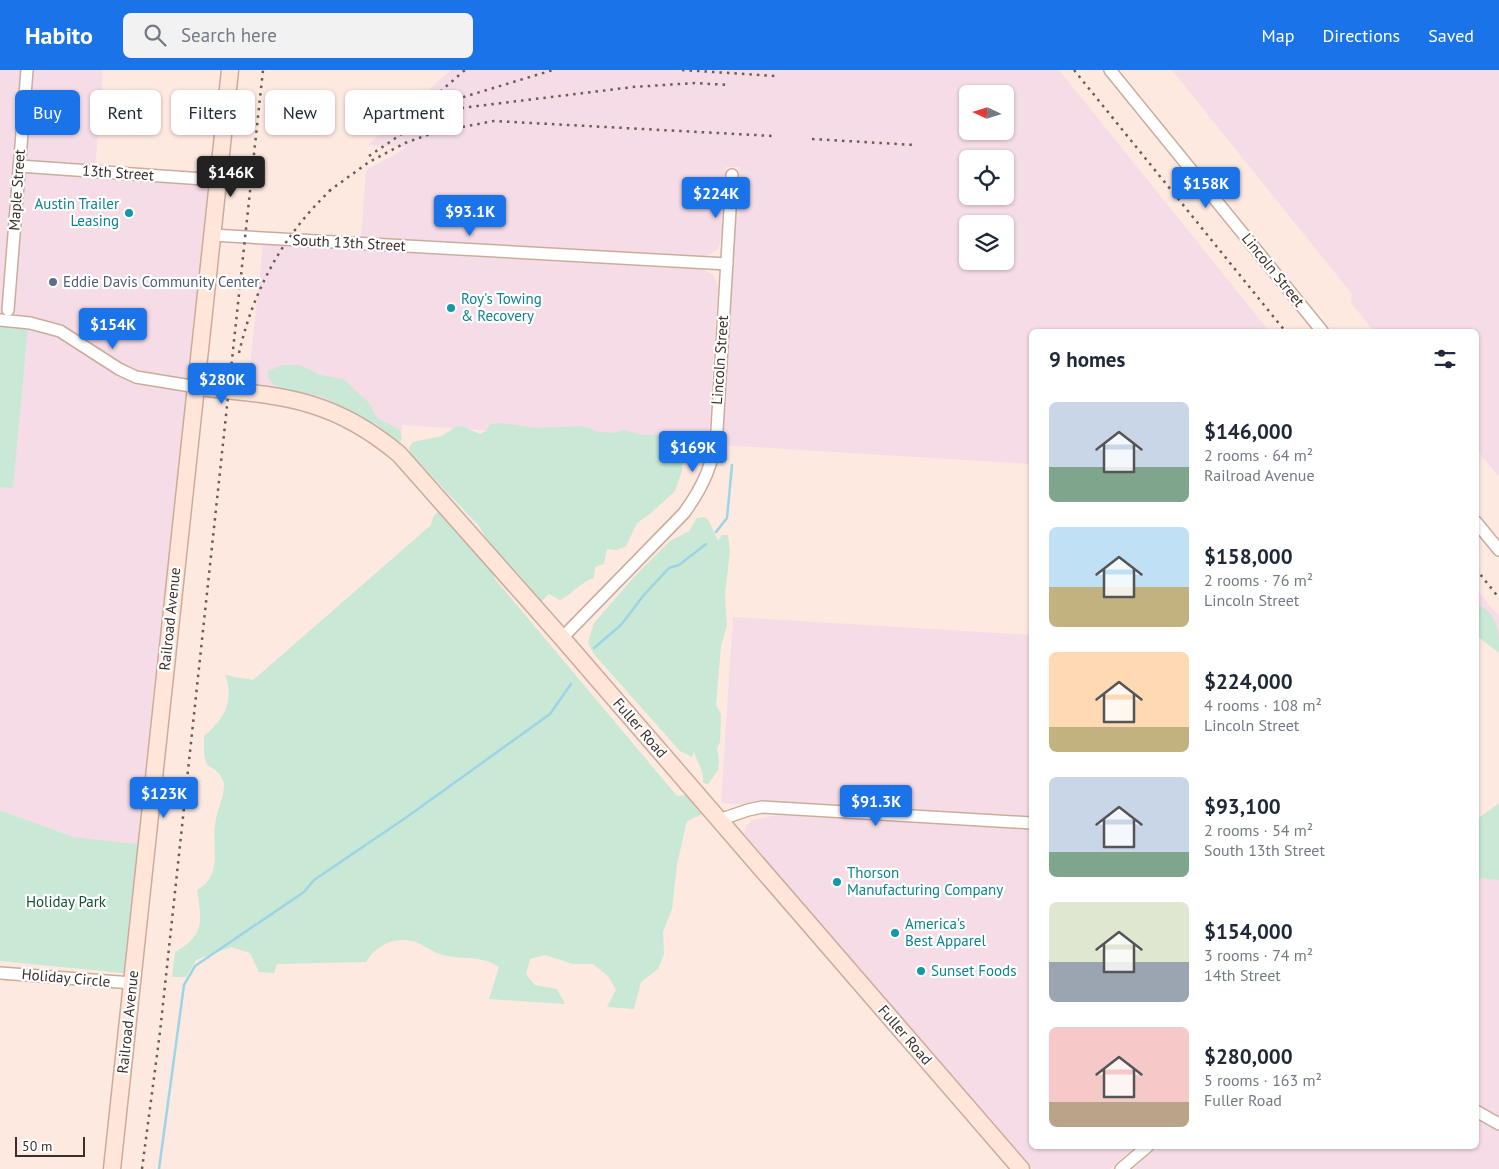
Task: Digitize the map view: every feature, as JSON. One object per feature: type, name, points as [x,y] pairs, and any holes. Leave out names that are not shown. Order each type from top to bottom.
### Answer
[{"type":"street","name":"Maple Street","points":[[8,310],[26,70]]},
{"type":"street","name":"Railroad Avenue","points":[[112,1169],[168,632],[197,387],[211,235],[230,70]]},
{"type":"street","name":"Lincoln Street","points":[[1110,70],[1320,329]]},
{"type":"street","name":"13th Street","points":[[19,166],[218,180]]},
{"type":"street","name":"Lincoln Street","points":[[562,638],[684,513],[695,497],[711,466],[716,430],[732,175]]},
{"type":"street","name":"South 13th Street","points":[[211,235],[726,264]]},
{"type":"street","points":[[0,320],[30,323],[60,331],[119,369],[136,377],[197,387]]},
{"type":"street","name":"Fuller Road","points":[[197,387],[296,399],[329,409],[368,430],[399,454],[562,638],[1021,1169]]},
{"type":"street","points":[[1479,526],[1499,550]]},
{"type":"street","points":[[719,820],[762,807],[1029,823]]},
{"type":"street","name":"Holiday Circle","points":[[0,973],[132,983]]},
{"type":"street","points":[[1479,1113],[1499,1124]]},
{"type":"street","points":[[1121,1169],[1144,1149]]},
{"type":"shaded area","points":[[0,70],[103,70],[101,90],[90,90],[90,135],[98,135],[95,171],[218,180],[146,845],[73,837],[0,810],[0,487],[13,487],[28,328],[0,326]]},
{"type":"shaded area","points":[[451,70],[1059,70],[1267,329],[1029,329],[1029,464],[722,445],[739,167],[726,167],[721,240],[717,250],[704,257],[361,239],[366,170],[408,147],[368,145],[379,135],[463,135],[463,90],[429,90]]},
{"type":"shaded area","points":[[1172,70],[1499,70],[1499,477],[1479,453],[1479,329],[1372,329],[1351,303],[1352,294]]},
{"type":"shaded area","points":[[263,244],[705,270],[713,275],[718,287],[708,444],[402,425],[400,448],[248,385]]},
{"type":"shaded area","points":[[1479,593],[1499,617],[1499,641],[1479,623]]},
{"type":"shaded area","points":[[733,617],[1029,635],[1029,816],[763,800],[740,804],[721,803]]},
{"type":"shaded area","points":[[778,815],[1029,830],[1029,1149],[1133,1149],[1110,1169],[1033,1169],[744,834],[746,826],[752,820]]},
{"type":"shaded area","points":[[1479,878],[1499,880],[1499,1117],[1479,1107]]},
{"type":"shaded area","points":[[1479,1119],[1499,1130],[1499,1169],[1133,1169],[1156,1149],[1479,1149]]},
{"type":"green space","points":[[0,326],[28,328],[13,488],[0,487]]},
{"type":"green space","points":[[283,365],[300,365],[320,375],[343,379],[369,403],[377,418],[400,430],[402,439],[397,443],[377,424],[367,422],[349,410],[320,396],[286,390],[274,385],[268,377],[268,371]]},
{"type":"green space","points":[[501,423],[535,428],[582,426],[600,432],[612,433],[625,430],[641,435],[677,434],[686,439],[689,446],[683,458],[682,471],[675,491],[637,523],[626,546],[617,550],[607,549],[604,564],[595,567],[594,578],[585,582],[564,598],[560,600],[549,594],[542,601],[539,601],[523,579],[488,541],[479,526],[411,454],[409,448],[413,442],[442,436],[455,427],[462,426],[480,434],[486,431],[491,424]]},
{"type":"green space","points":[[438,511],[448,514],[489,562],[495,579],[677,796],[689,795],[705,813],[687,821],[677,864],[672,909],[663,932],[664,954],[658,969],[641,982],[634,1009],[607,1007],[616,990],[609,977],[593,964],[573,964],[545,955],[530,959],[526,974],[535,985],[557,989],[565,1004],[489,999],[499,967],[485,960],[440,954],[416,942],[405,940],[385,944],[375,951],[366,962],[277,964],[274,973],[259,972],[250,953],[231,947],[196,960],[186,977],[172,977],[175,952],[192,939],[199,926],[200,910],[197,890],[206,884],[214,868],[215,829],[224,785],[218,773],[207,765],[204,754],[204,736],[217,723],[226,709],[229,693],[225,675],[253,680],[431,525],[433,517]]},
{"type":"green space","points":[[704,517],[709,521],[718,541],[722,535],[728,535],[730,551],[725,595],[727,625],[721,646],[716,705],[721,714],[720,742],[717,748],[719,761],[718,770],[708,784],[703,783],[701,770],[694,751],[692,757],[680,751],[593,653],[588,642],[594,623],[635,576],[670,541],[689,531],[697,518]]},
{"type":"green space","points":[[1479,605],[1489,613],[1496,624],[1499,637],[1499,653],[1479,637]]},
{"type":"green space","points":[[1499,803],[1499,880],[1479,878],[1479,818]]},
{"type":"green space","name":"Holiday Park","points":[[0,810],[73,837],[146,845],[133,974],[0,961]]},
{"type":"waterway","points":[[716,532],[727,518],[732,465]]},
{"type":"waterway","points":[[594,648],[621,625],[643,596],[669,568],[679,565],[706,544]]},
{"type":"waterway","points":[[159,1169],[184,985],[195,966],[304,892],[314,880],[404,819],[550,714],[571,684]]},
{"type":"railway","points":[[142,1169],[160,1032],[263,70]]},
{"type":"railway","points":[[442,90],[465,70]]},
{"type":"railway","points":[[463,97],[553,70]]},
{"type":"railway","points":[[682,70],[776,76]]},
{"type":"railway","points":[[1074,70],[1283,329]]},
{"type":"railway","points":[[369,156],[415,125],[461,108],[633,87],[695,83],[729,85]]},
{"type":"railway","points":[[329,191],[369,162],[405,143],[436,132],[494,121],[773,136]]},
{"type":"railway","points":[[812,139],[915,145]]},
{"type":"railway","points":[[239,353],[253,306],[273,263],[300,223],[334,187]]},
{"type":"railway","points":[[1479,573],[1499,598]]},
{"type":"place","name":"Austin Trailer Leasing","points":[[129,213]]},
{"type":"place","name":"Eddie Davis Community Center","points":[[53,282]]},
{"type":"place","name":"Roy's Towing & Recovery","points":[[451,308]]},
{"type":"place","name":"Thorson Manufacturing Company","points":[[837,882]]},
{"type":"place","name":"America's Best Apparel","points":[[895,933]]},
{"type":"place","name":"Sunset Foods","points":[[921,971]]}]
